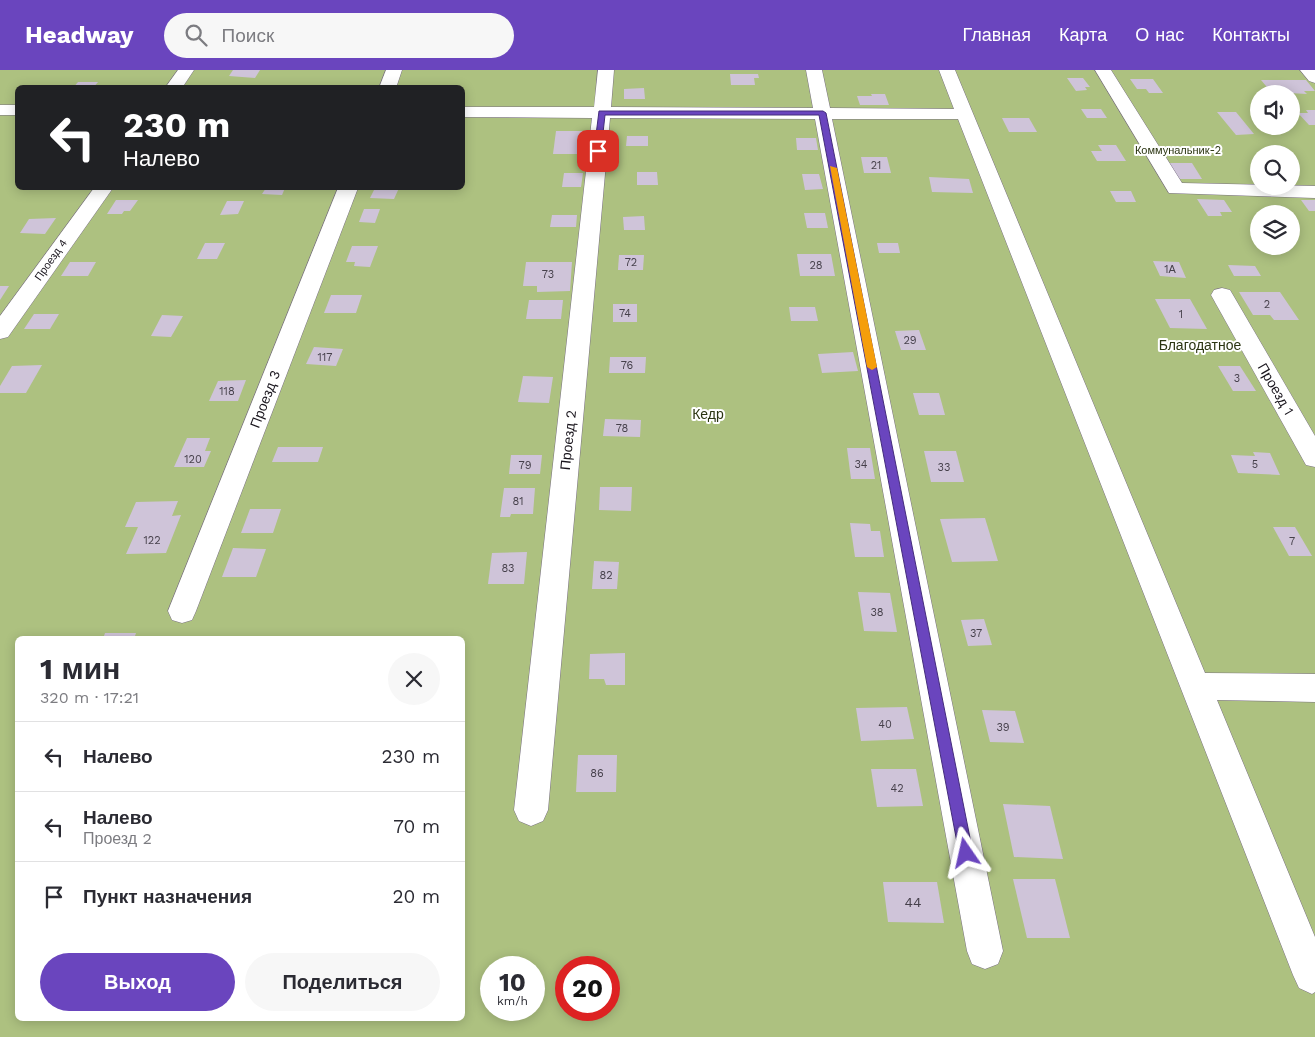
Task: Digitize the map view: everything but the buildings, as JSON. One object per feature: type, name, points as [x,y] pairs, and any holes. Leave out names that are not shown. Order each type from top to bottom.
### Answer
[{"type":"street","points":[[176,85],[186,70]]},
{"type":"street","points":[[388,85],[394,70]]},
{"type":"street","name":"Проезд 2","points":[[531,810],[606,70]]},
{"type":"street","points":[[814,70],[984,951]]},
{"type":"street","points":[[947,70],[1312,975]]},
{"type":"street","points":[[1103,70],[1176,190],[1315,192]]},
{"type":"street","points":[[1308,70],[1315,78]]},
{"type":"street","points":[[0,110],[15,110]]},
{"type":"street","points":[[465,112],[965,114]]},
{"type":"street","name":"Проезд 4","points":[[0,332],[102,190]]},
{"type":"street","name":"Проезд 3","points":[[182,611],[347,190]]},
{"type":"street","name":"Проезд 1","points":[[1222,295],[1315,458]]},
{"type":"street","points":[[1196,686],[1315,688]]},
{"type":"green space","name":"Кедр","points":[[0,70],[1315,70],[1315,1037],[0,1037]]},
{"type":"slow traffic","points":[[833,168],[872,367]]},
{"type":"route","points":[[598,151],[602,112],[823,113],[966,853]]},
{"type":"park label","name":"Коммунальник-2","points":[[1178,150]]},
{"type":"park label","name":"Благодатное","points":[[1200,345]]}]
